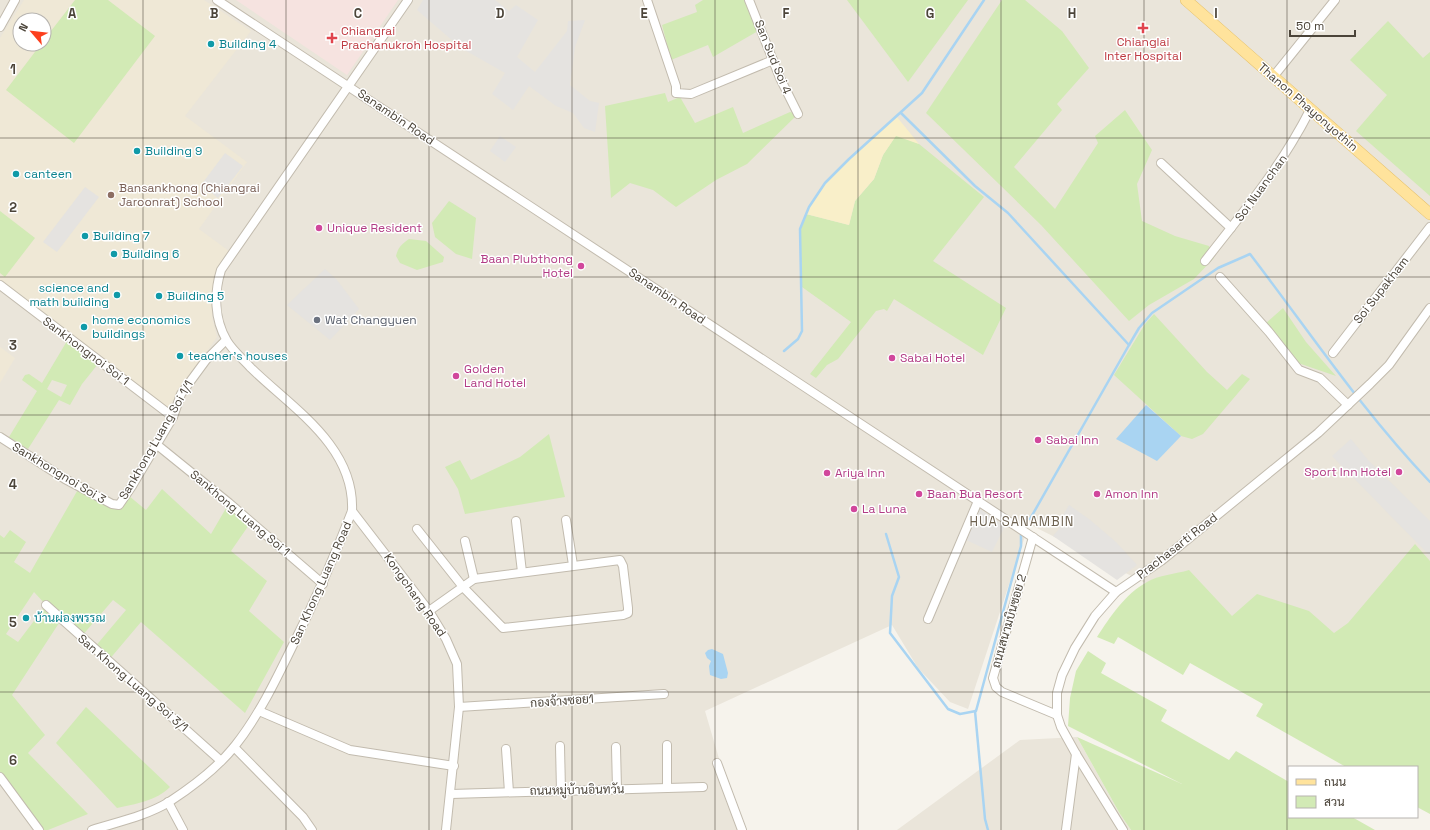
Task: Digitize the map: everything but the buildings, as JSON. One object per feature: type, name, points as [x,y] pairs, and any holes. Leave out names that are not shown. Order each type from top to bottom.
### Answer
[{"type":"main road","name":"Thanon Phayonyothin","points":[[1186,0],[1430,214]]},
{"type":"street","points":[[0,27],[15,0]]},
{"type":"street","name":"Sanambin Road","points":[[217,0],[1116,592]]},
{"type":"street","name":"San Khong Luang Road","points":[[92,830],[148,812],[168,802],[190,787],[221,761],[234,747],[259,711],[323,584],[352,511],[353,501],[349,480],[336,452],[320,430],[260,376],[226,340],[219,321],[216,302],[217,285],[222,270],[408,0]]},
{"type":"street","points":[[647,0],[676,86],[676,94],[691,94],[773,60]]},
{"type":"street","name":"San Sud Soi 4","points":[[749,0],[773,60],[798,114]]},
{"type":"street","points":[[1273,77],[1335,0]]},
{"type":"street","name":"Soi Nuanchan","points":[[1205,261],[1266,182],[1290,148],[1310,110]]},
{"type":"street","points":[[1161,163],[1231,228]]},
{"type":"street","name":"Soi Supakham","points":[[1332,353],[1430,227]]},
{"type":"street","points":[[1220,277],[1269,332],[1299,370],[1320,378],[1354,399]]},
{"type":"street","name":"Sankhongnoi Soi 1","points":[[0,285],[173,416]]},
{"type":"street","name":"Prachasarti Road","points":[[1123,830],[1076,754],[1061,727],[1057,715],[1057,693],[1062,675],[1075,648],[1091,623],[1116,592],[1184,542],[1318,433],[1354,399],[1389,365],[1430,308]]},
{"type":"street","name":"Sankhong Luang Soi 1/1","points":[[119,505],[132,486],[173,416],[181,394],[206,360],[226,340]]},
{"type":"street","name":"Sankhongnoi Soi 3","points":[[0,437],[65,479],[112,504],[119,505]]},
{"type":"street","name":"Sankhong Luang Soi 1","points":[[156,444],[230,503],[323,584]]},
{"type":"street","points":[[928,619],[978,500]]},
{"type":"street","name":"Kongchang Road","points":[[352,511],[429,611],[446,639],[457,664],[459,707],[454,766],[446,830]]},
{"type":"street","points":[[566,520],[573,565]]},
{"type":"street","points":[[516,521],[522,572]]},
{"type":"street","points":[[417,529],[463,588],[503,628],[624,615],[628,613],[623,566],[620,560],[573,565],[474,580],[463,588],[429,611]]},
{"type":"street","name":"ถนนสนามบินซอย 2","points":[[1033,537],[993,678],[996,687],[1002,692],[1057,715]]},
{"type":"street","points":[[465,541],[474,580]]},
{"type":"street","name":"San Khong Luang Soi 3/1","points":[[46,605],[221,761]]},
{"type":"street","name":"กองจ้างซอย1","points":[[459,707],[664,694]]},
{"type":"street","points":[[259,711],[350,750],[454,766]]},
{"type":"street","points":[[560,746],[561,791]]},
{"type":"street","points":[[667,746],[667,788]]},
{"type":"street","points":[[234,747],[303,817],[312,830]]},
{"type":"street","points":[[616,747],[617,789]]},
{"type":"street","points":[[506,749],[509,792]]},
{"type":"street","points":[[1066,830],[1076,754]]},
{"type":"street","points":[[717,763],[742,830]]},
{"type":"street","points":[[0,778],[40,830]]},
{"type":"street","name":"ถนนหมู่บ้านอินทวัน","points":[[451,794],[703,787]]},
{"type":"street","points":[[168,802],[183,830]]},
{"type":"shaded area","points":[[0,0],[1430,0],[1430,743],[1163,592],[1029,524],[968,709],[950,702],[918,668],[892,625],[705,711],[740,830],[0,830]]},
{"type":"shaded area","name":"Bansankhong (Chiangrai Jaroonrat) School","points":[[24,0],[204,0],[251,31],[185,116],[247,162],[199,229],[229,251],[214,276],[212,317],[217,337],[168,408],[0,280],[0,38],[12,19],[12,52],[52,52],[52,12],[16,12]]},
{"type":"shaded area","name":"Chiangrai Prachanukroh Hospital","points":[[236,0],[398,0],[347,75]]},
{"type":"shaded area","points":[[423,0],[495,0],[509,11],[516,5],[538,20],[517,57],[535,72],[567,31],[568,21],[585,20],[575,47],[570,85],[590,101],[599,103],[595,132],[584,128],[573,113],[556,106],[529,86],[513,110],[492,94],[505,73],[461,48],[417,10]]},
{"type":"shaded area","points":[[500,136],[516,147],[505,162],[490,151]]},
{"type":"shaded area","points":[[225,153],[243,166],[218,198],[201,185]]},
{"type":"shaded area","points":[[85,187],[99,197],[57,252],[43,242]]},
{"type":"shaded area","points":[[325,269],[337,280],[359,309],[330,340],[287,305]]},
{"type":"shaded area","points":[[0,347],[15,358],[0,383]]},
{"type":"shaded area","points":[[1351,439],[1368,460],[1430,521],[1430,556],[1332,456]]},
{"type":"shaded area","points":[[1069,505],[1089,519],[1116,542],[1137,565],[1117,580],[1053,536],[1064,523],[1063,515]]},
{"type":"shaded area","points":[[980,509],[1005,526],[992,552],[966,540]]},
{"type":"shaded area","points":[[1077,737],[1120,814],[1131,830],[897,830],[1020,740]]},
{"type":"green space","points":[[75,0],[108,0],[155,36],[74,143],[6,90],[35,52],[52,52],[52,30]]},
{"type":"green space","points":[[703,0],[744,0],[758,31],[713,57],[708,45],[671,60],[662,25],[697,12],[695,5]]},
{"type":"green space","points":[[847,0],[968,0],[908,82]]},
{"type":"green space","points":[[1002,0],[1025,0],[1062,31],[1089,68],[1057,104],[1062,110],[1014,167],[1055,209],[1098,143],[1095,136],[1125,110],[1152,150],[1137,184],[1142,221],[1175,236],[1209,246],[1214,258],[1194,279],[1149,305],[1129,321],[1041,225],[926,113]]},
{"type":"green space","points":[[1388,21],[1423,58],[1430,52],[1430,196],[1356,131],[1387,95],[1350,60]]},
{"type":"green space","points":[[665,93],[668,102],[680,97],[695,123],[733,107],[743,133],[790,112],[798,114],[747,164],[716,180],[676,207],[653,190],[630,183],[611,198],[605,106]]},
{"type":"green space","points":[[896,135],[919,144],[984,197],[933,261],[1006,308],[983,355],[894,299],[887,311],[884,309],[876,311],[838,359],[827,365],[816,378],[810,374],[851,322],[802,287],[800,229],[806,214],[849,225],[855,201],[874,179],[883,155]]},
{"type":"green space","points":[[449,201],[476,218],[472,259],[456,254],[435,237],[432,223]]},
{"type":"green space","points":[[0,211],[35,238],[5,277],[0,273]]},
{"type":"green space","points":[[409,239],[426,241],[444,257],[443,262],[417,270],[400,263],[396,256],[398,250],[404,242]]},
{"type":"green space","points":[[1283,308],[1306,342],[1336,376],[1298,363],[1266,323]]},
{"type":"green space","points":[[1154,314],[1207,372],[1227,390],[1242,374],[1250,379],[1203,434],[1192,439],[1181,436],[1114,375],[1145,324]]},
{"type":"green space","points":[[67,341],[98,364],[82,384],[70,405],[59,400],[28,449],[9,437],[37,391],[22,380],[25,375],[29,374],[42,383]],"holes":[[[52,380],[67,385],[61,397],[47,389]]]},
{"type":"green space","points":[[549,434],[565,497],[465,514],[458,489],[445,467],[460,460],[471,480],[520,457]]},
{"type":"green space","points":[[80,486],[110,504],[122,509],[129,496],[146,510],[162,489],[211,534],[229,503],[251,522],[231,551],[267,581],[249,611],[284,642],[245,713],[141,622],[108,661],[94,648],[126,610],[113,600],[81,637],[61,620],[12,695],[45,735],[28,753],[88,814],[48,830],[39,830],[0,777],[0,535],[4,538],[10,530],[26,542],[14,562],[30,573]],"holes":[[[34,592],[46,605],[18,642],[6,634]]]},
{"type":"green space","points":[[1415,544],[1430,561],[1430,814],[1418,808],[1418,766],[1344,766],[1256,716],[1263,704],[1190,663],[1183,675],[1118,637],[1114,644],[1097,637],[1119,606],[1139,587],[1156,578],[1189,570],[1232,616],[1257,594],[1309,611],[1334,633],[1348,623]]},
{"type":"green space","points":[[1088,651],[1106,663],[1101,673],[1167,710],[1161,721],[1229,760],[1236,751],[1288,781],[1288,818],[1354,818],[1375,830],[1131,830],[1120,814],[1077,737],[1182,784],[1068,726],[1070,698],[1076,671]]},
{"type":"green space","points":[[86,707],[170,787],[152,799],[117,808],[56,743]]},
{"type":"sand","points":[[897,117],[919,144],[896,136],[883,155],[874,179],[855,201],[849,225],[806,214],[822,186],[833,173]]},
{"type":"water","points":[[1146,405],[1181,436],[1157,461],[1116,439]]},
{"type":"water","points":[[712,649],[723,654],[728,673],[727,678],[721,679],[710,675],[709,666],[711,661],[707,658],[705,653]]},
{"type":"waterway","points":[[784,351],[798,339],[802,331],[800,229],[809,207],[825,183],[849,159],[922,93],[984,0]]},
{"type":"waterway","points":[[901,113],[975,186],[1008,213],[1129,345],[1030,519]]},
{"type":"waterway","points":[[1129,345],[1139,328],[1152,313],[1218,268],[1250,254],[1359,399],[1405,455],[1430,482]]},
{"type":"waterway","points":[[886,534],[899,577],[892,596],[890,633],[948,709],[960,714],[976,711],[1021,546],[1021,534]]},
{"type":"waterway","points":[[975,711],[985,819],[988,830]]},
{"type":"place","name":"Chianglai Inter Hospital","points":[[1143,28]]},
{"type":"place","name":"Chiangrai Prachanukroh Hospital","points":[[332,38]]},
{"type":"place","name":"Building 4","points":[[211,44]]},
{"type":"place","name":"Building 9","points":[[137,151]]},
{"type":"place","name":"canteen","points":[[16,174]]},
{"type":"place","name":"Bansankhong (Chiangrai Jaroonrat) School","points":[[111,195]]},
{"type":"place","name":"Unique Resident","points":[[319,228]]},
{"type":"place","name":"Building 7","points":[[85,236]]},
{"type":"place","name":"Building 6","points":[[114,254]]},
{"type":"place","name":"Baan Plubthong Hotel","points":[[581,266]]},
{"type":"place","name":"science and math building","points":[[117,295]]},
{"type":"place","name":"Building 5","points":[[159,296]]},
{"type":"place","name":"Wat Changyuen","points":[[317,320]]},
{"type":"place","name":"home economics buildings","points":[[84,327]]},
{"type":"place","name":"teacher's houses","points":[[180,356]]},
{"type":"place","name":"Sabai Hotel","points":[[892,358]]},
{"type":"place","name":"Golden Land Hotel","points":[[456,376]]},
{"type":"place","name":"Sabai Inn","points":[[1038,440]]},
{"type":"place","name":"Sport Inn Hotel","points":[[1399,472]]},
{"type":"place","name":"Ariya Inn","points":[[827,473]]},
{"type":"place","name":"Baan Bua Resort","points":[[919,494]]},
{"type":"place","name":"Amon Inn","points":[[1097,494]]},
{"type":"place","name":"La Luna","points":[[854,509]]},
{"type":"place","name":"บ้านผ่องพรรณ","points":[[26,618]]},
{"type":"district","name":"HUA SANAMBIN","points":[[1022,521]]}]
